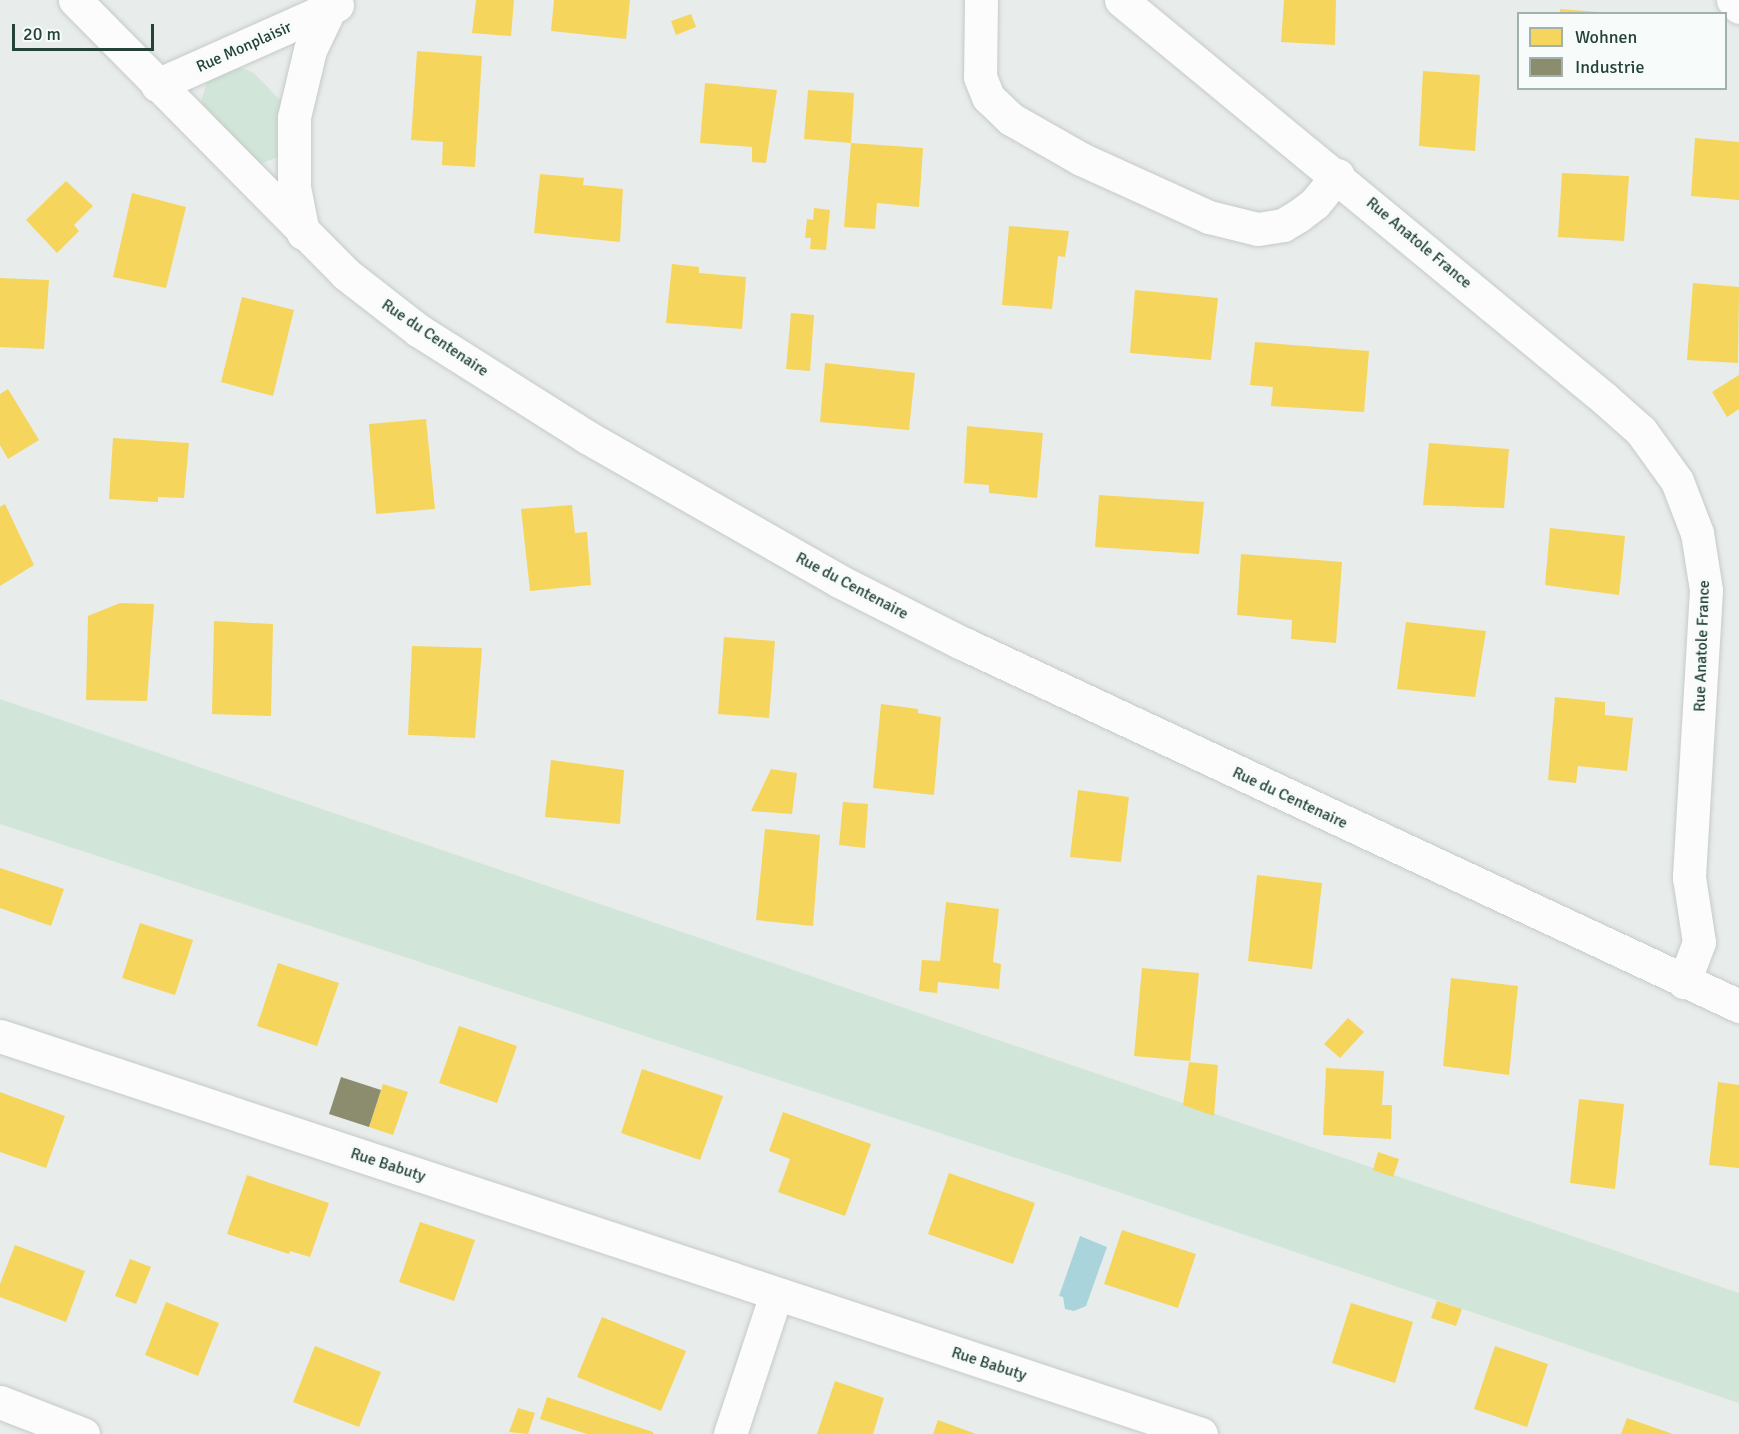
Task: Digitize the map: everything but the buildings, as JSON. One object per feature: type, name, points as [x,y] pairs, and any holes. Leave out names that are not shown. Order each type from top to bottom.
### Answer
[{"type":"street","name":"Rue du Centenaire","points":[[75,0],[303,233],[365,290],[446,348],[681,492],[839,581],[1046,684],[1739,1006]]},
{"type":"street","points":[[981,0],[980,77],[988,97],[1011,119],[1081,159],[1209,217],[1258,229],[1283,225],[1298,216],[1315,203],[1338,175]]},
{"type":"street","name":"Rue Anatole France","points":[[1121,0],[1338,175],[1641,431],[1682,491],[1697,533],[1706,590],[1689,877],[1699,942],[1684,982]]},
{"type":"street","points":[[1732,0],[1739,7]]},
{"type":"street","name":"Rue Monplaisir","points":[[157,85],[338,4]]},
{"type":"street","name":"Rue Monplaisir","points":[[303,233],[294,188],[294,117],[310,50],[338,4]]},
{"type":"street","name":"Rue Babuty","points":[[0,1036],[1201,1434]]},
{"type":"street","points":[[730,1434],[776,1294]]},
{"type":"street","points":[[0,1402],[82,1434]]},
{"type":"green space","points":[[242,68],[254,73],[282,102],[283,155],[258,165],[201,102],[207,82],[229,70]]},
{"type":"green space","points":[[0,699],[1739,1293],[1739,1403],[1089,1182],[0,824]]},
{"type":"water","points":[[1080,1236],[1107,1247],[1086,1306],[1074,1311],[1065,1309],[1063,1297],[1059,1296]]}]
